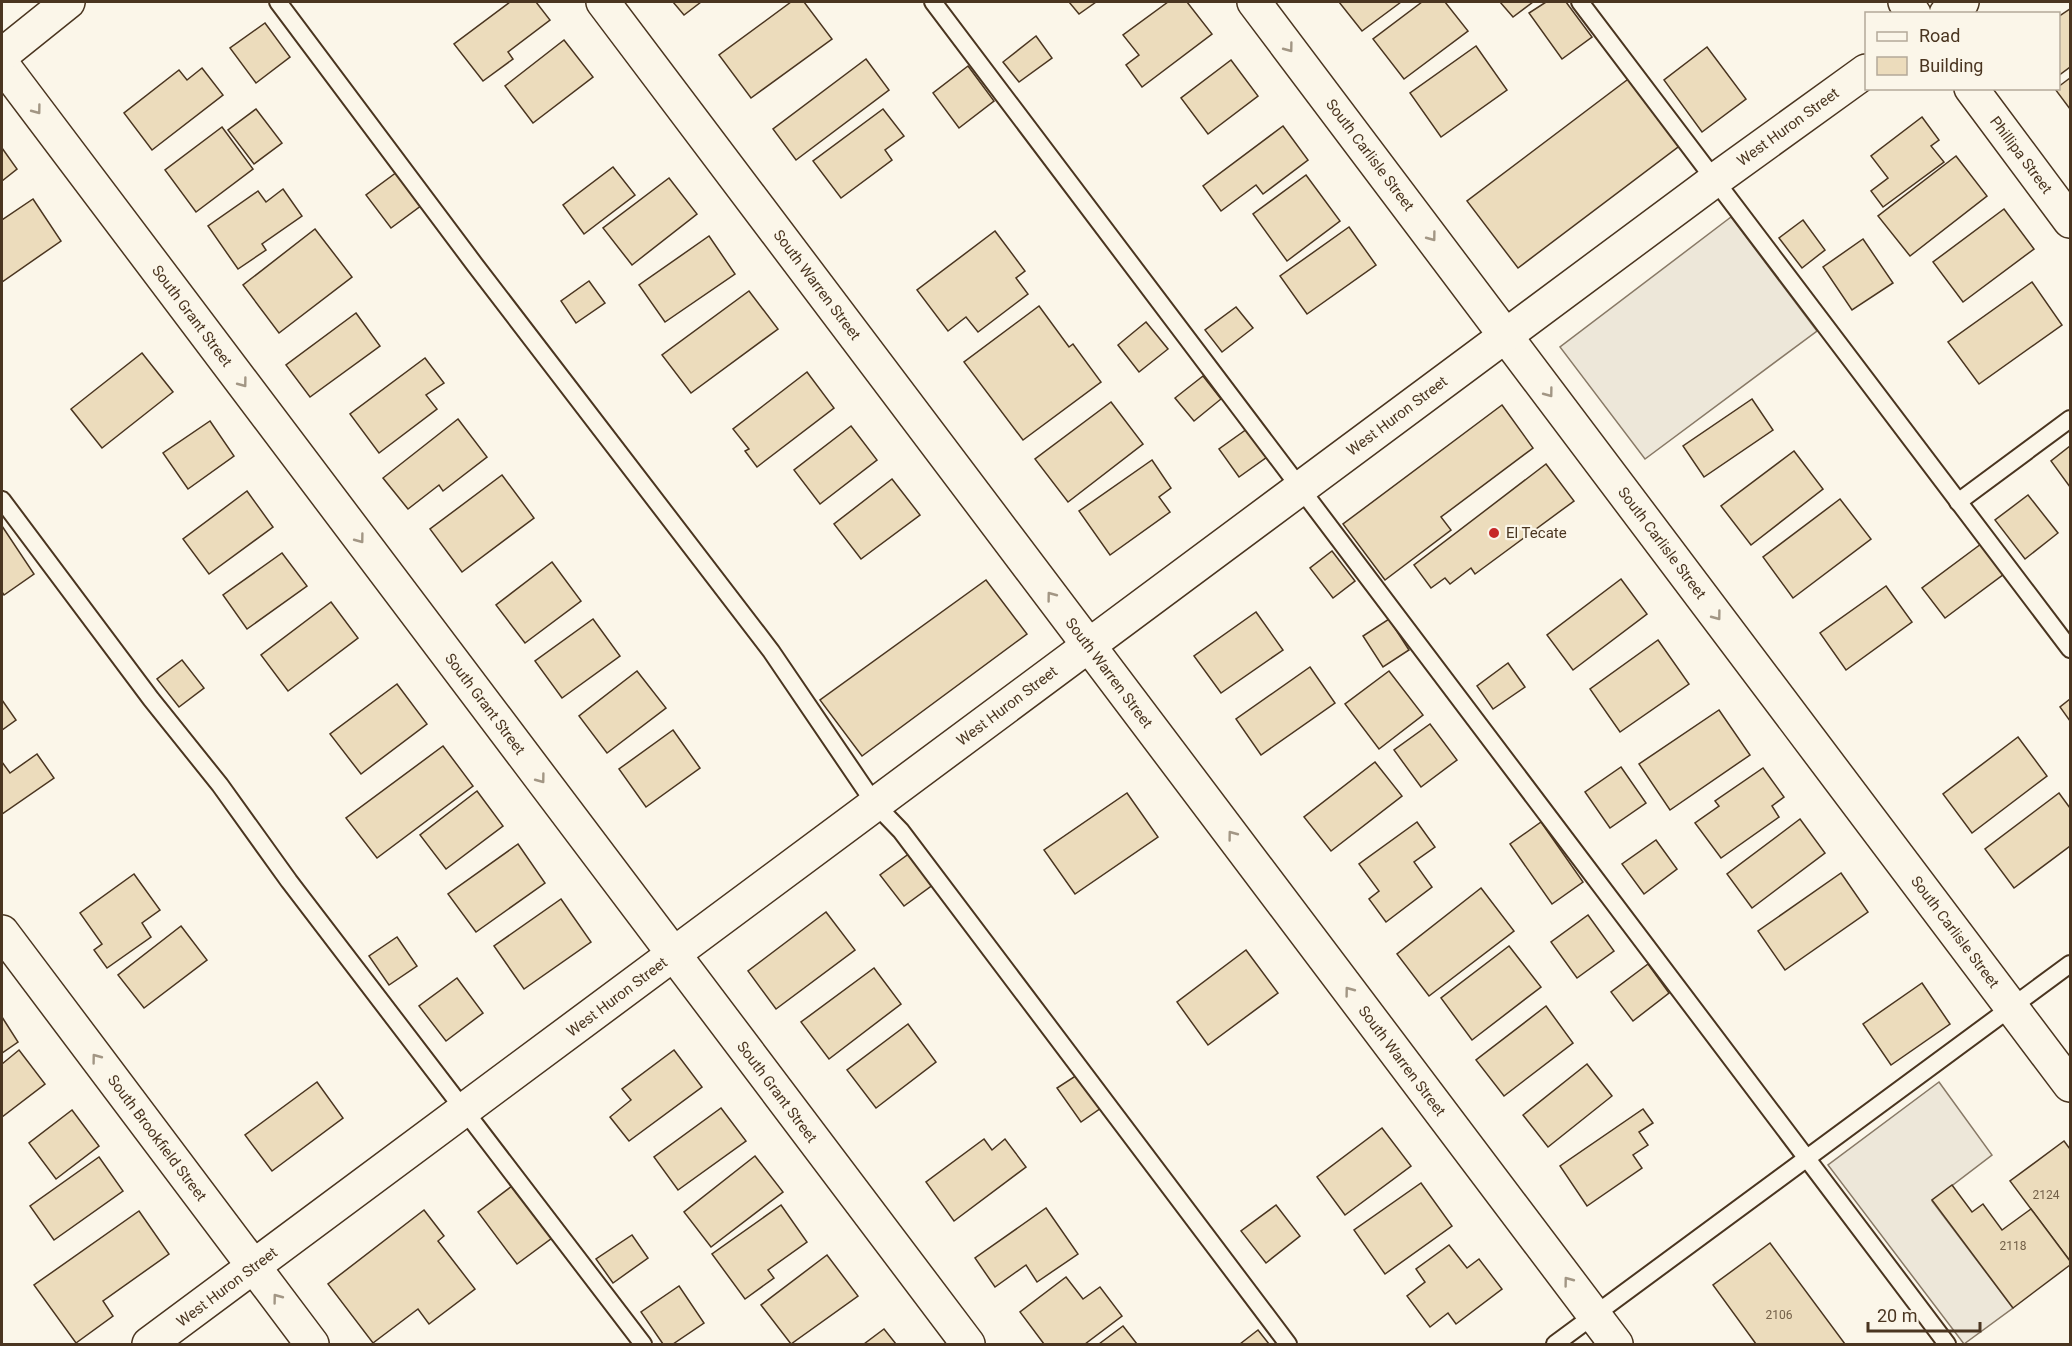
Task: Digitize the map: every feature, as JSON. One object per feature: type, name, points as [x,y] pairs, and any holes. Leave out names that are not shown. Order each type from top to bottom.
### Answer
[{"type":"street","points":[[2,55],[68,2]]},
{"type":"street","name":"South Warren Street","points":[[603,2],[1616,1344]]},
{"type":"street","name":"South Carlisle Street","points":[[1254,2],[2070,1085]]},
{"type":"street","points":[[1949,12],[1962,2]]},
{"type":"street","name":"South Grant Street","points":[[2,64],[968,1344]]},
{"type":"street","name":"West Huron Street","points":[[149,1344],[1715,180],[1865,72]]},
{"type":"street","name":"Phillipa Street","points":[[1972,90],[2070,221]]},
{"type":"street","name":"South Brookfield Street","points":[[4,942],[312,1344]]},
{"type":"lane","points":[[278,2],[475,265],[771,651],[875,804],[901,831],[1288,1344]]},
{"type":"lane","points":[[933,2],[1947,1344]]},
{"type":"lane","points":[[1580,2],[2070,649]]},
{"type":"lane","points":[[1958,502],[2070,419]]},
{"type":"lane","points":[[2,500],[151,699],[220,785],[289,881],[463,1111],[642,1344]]},
{"type":"lane","points":[[1555,1344],[2070,964]]},
{"type":"shaded area","points":[[1731,217],[1817,331],[1645,459],[1560,347]]},
{"type":"shaded area","points":[[1939,1082],[1992,1155],[1932,1201],[2013,1308],[1964,1344],[1828,1165]]},
{"type":"building","points":[[510,2],[536,2],[550,20],[508,52],[513,59],[483,81],[454,44]]},
{"type":"building","points":[[673,2],[701,2],[684,15]]},
{"type":"building","points":[[791,2],[804,2],[832,39],[751,98],[719,55]]},
{"type":"building","points":[[1069,2],[1096,2],[1079,14]]},
{"type":"building","points":[[1168,2],[1187,2],[1212,34],[1142,87],[1126,65],[1139,55],[1123,35]]},
{"type":"building","points":[[1339,2],[1401,2],[1362,31]]},
{"type":"building","points":[[1422,2],[1445,2],[1468,31],[1404,79],[1373,39]]},
{"type":"building","points":[[1500,2],[1533,2],[1513,17]]},
{"type":"building","points":[[1546,2],[1566,2],[1592,37],[1562,59],[1529,13]]},
{"type":"building","points":[[2070,9],[2070,67],[2060,74],[2060,16]]},
{"type":"building","points":[[265,23],[290,57],[256,83],[230,48]]},
{"type":"building","points":[[1036,36],[1052,58],[1019,82],[1003,62]]},
{"type":"building","points":[[564,40],[593,77],[533,123],[505,86]]},
{"type":"building","points":[[1476,46],[1507,90],[1441,137],[1410,93]]},
{"type":"building","points":[[1707,47],[1746,99],[1702,132],[1664,80]]},
{"type":"building","points":[[866,59],[889,90],[796,160],[773,129]]},
{"type":"building","points":[[1231,60],[1258,96],[1208,134],[1181,98]]},
{"type":"building","points":[[968,66],[994,101],[959,128],[933,93]]},
{"type":"building","points":[[202,68],[223,95],[152,150],[124,113],[179,70],[187,80]]},
{"type":"building","points":[[1631,77],[1682,144],[1518,268],[1467,201]]},
{"type":"building","points":[[2070,78],[2070,109],[2056,90],[2060,90],[2060,86]]},
{"type":"building","points":[[256,109],[282,143],[254,164],[228,130]]},
{"type":"building","points":[[883,109],[904,136],[885,150],[892,160],[841,198],[813,161]]},
{"type":"building","points":[[1922,117],[1939,140],[1931,146],[1944,162],[1883,207],[1871,191],[1888,178],[1871,156]]},
{"type":"building","points":[[1283,126],[1308,160],[1263,194],[1256,185],[1221,211],[1203,186]]},
{"type":"building","points":[[222,127],[253,169],[196,212],[165,170]]},
{"type":"building","points":[[2,148],[17,169],[2,181]]},
{"type":"building","points":[[1956,156],[1987,196],[1910,256],[1878,216]]},
{"type":"building","points":[[613,167],[635,195],[584,234],[563,205]]},
{"type":"building","points":[[397,172],[422,205],[391,228],[366,195]]},
{"type":"building","points":[[1306,175],[1340,221],[1287,261],[1253,214]]},
{"type":"building","points":[[669,178],[697,214],[632,265],[603,228]]},
{"type":"building","points":[[283,189],[302,216],[262,244],[266,250],[238,269],[208,226],[258,191],[266,202]]},
{"type":"building","points":[[33,199],[61,241],[2,282],[2,220]]},
{"type":"building","points":[[2004,209],[2034,249],[1963,302],[1933,262]]},
{"type":"building","points":[[1803,220],[1825,250],[1802,268],[1779,238]]},
{"type":"building","points":[[1349,227],[1376,265],[1307,314],[1280,276]]},
{"type":"building","points":[[315,229],[352,277],[279,333],[243,285]]},
{"type":"building","points":[[995,231],[1025,271],[1016,278],[1028,294],[978,332],[966,317],[948,331],[917,290]]},
{"type":"building","points":[[709,236],[735,274],[665,322],[639,285]]},
{"type":"building","points":[[1863,239],[1893,283],[1852,310],[1823,267]]},
{"type":"building","points":[[589,281],[605,303],[576,323],[561,301]]},
{"type":"building","points":[[2032,282],[2062,325],[1979,384],[1948,342]]},
{"type":"building","points":[[749,291],[778,329],[691,393],[662,355]]},
{"type":"building","points":[[1039,306],[1069,347],[1073,344],[1101,382],[1023,440],[964,362]]},
{"type":"building","points":[[1236,307],[1253,328],[1222,352],[1205,330]]},
{"type":"building","points":[[356,313],[380,346],[310,397],[286,365]]},
{"type":"building","points":[[1146,322],[1168,349],[1139,372],[1118,345]]},
{"type":"building","points":[[142,353],[173,392],[102,448],[71,409]]},
{"type":"building","points":[[425,358],[444,383],[426,395],[437,409],[379,453],[350,414]]},
{"type":"building","points":[[807,372],[834,408],[757,467],[745,451],[749,449],[733,429]]},
{"type":"building","points":[[1203,376],[1221,399],[1194,421],[1175,398]]},
{"type":"building","points":[[1752,399],[1773,430],[1704,477],[1683,446]]},
{"type":"building","points":[[1111,402],[1143,444],[1068,502],[1035,459]]},
{"type":"building","points":[[1502,405],[1533,448],[1441,517],[1451,530],[1385,580],[1343,524]]},
{"type":"building","points":[[458,419],[487,457],[443,491],[439,485],[408,509],[383,478]]},
{"type":"building","points":[[210,421],[234,456],[188,489],[163,453]]},
{"type":"building","points":[[851,426],[877,460],[820,504],[794,470]]},
{"type":"building","points":[[1247,429],[1267,457],[1239,477],[1219,449]]},
{"type":"building","points":[[2070,446],[2070,487],[2051,461]]},
{"type":"building","points":[[1794,451],[1823,489],[1751,545],[1721,506]]},
{"type":"building","points":[[1152,460],[1171,488],[1159,497],[1170,512],[1110,555],[1079,511]]},
{"type":"building","name":"El Tecate","points":[[1546,464],[1574,501],[1475,574],[1471,568],[1450,584],[1445,578],[1431,588],[1414,565]]},
{"type":"building","points":[[502,475],[534,518],[462,572],[430,529]]},
{"type":"building","points":[[892,479],[920,515],[861,559],[834,524]]},
{"type":"building","points":[[247,491],[273,527],[209,574],[183,539]]},
{"type":"building","points":[[2028,495],[2058,533],[2025,559],[1995,520]]},
{"type":"building","points":[[1840,499],[1871,539],[1793,598],[1763,557]]},
{"type":"building","points":[[2,526],[34,574],[4,595],[2,592]]},
{"type":"building","points":[[1981,544],[2004,574],[1945,618],[1922,588]]},
{"type":"building","points":[[1332,551],[1355,581],[1333,598],[1310,568]]},
{"type":"building","points":[[282,553],[307,586],[247,629],[223,595]]},
{"type":"building","points":[[552,562],[581,601],[525,643],[496,605]]},
{"type":"building","points":[[1621,579],[1647,614],[1573,670],[1547,635]]},
{"type":"building","points":[[986,580],[1027,634],[862,756],[820,700]]},
{"type":"building","points":[[1886,586],[1912,622],[1846,670],[1820,633]]},
{"type":"building","points":[[331,602],[358,638],[288,691],[261,655]]},
{"type":"building","points":[[1256,612],[1283,650],[1221,693],[1194,656]]},
{"type":"building","points":[[593,619],[620,656],[562,698],[535,661]]},
{"type":"building","points":[[1389,619],[1409,650],[1383,667],[1363,636]]},
{"type":"building","points":[[1658,640],[1689,684],[1620,732],[1590,689]]},
{"type":"building","points":[[182,660],[204,688],[179,707],[157,679]]},
{"type":"building","points":[[1508,663],[1525,687],[1493,709],[1477,686]]},
{"type":"building","points":[[1310,667],[1335,703],[1261,755],[1236,719]]},
{"type":"building","points":[[637,671],[666,708],[607,753],[579,716]]},
{"type":"building","points":[[1389,671],[1423,715],[1379,749],[1345,704]]},
{"type":"building","points":[[397,684],[427,724],[361,774],[330,734]]},
{"type":"building","points":[[2070,699],[2070,721],[2060,707]]},
{"type":"building","points":[[2,700],[16,720],[2,730]]},
{"type":"building","points":[[1719,710],[1750,755],[1670,810],[1639,764]]},
{"type":"building","points":[[1430,724],[1457,760],[1421,787],[1394,750]]},
{"type":"building","points":[[673,730],[700,768],[646,807],[619,769]]},
{"type":"building","points":[[2018,737],[2047,776],[1972,833],[1943,794]]},
{"type":"building","points":[[443,746],[473,786],[377,858],[346,818]]},
{"type":"building","points":[[37,754],[54,778],[2,814],[2,762],[10,773]]},
{"type":"building","points":[[1375,762],[1402,796],[1331,851],[1304,817]]},
{"type":"building","points":[[1621,767],[1646,803],[1610,828],[1585,792]]},
{"type":"building","points":[[1763,768],[1784,797],[1772,806],[1779,817],[1721,858],[1695,823],[1719,806],[1715,801]]},
{"type":"building","points":[[477,791],[503,826],[446,869],[420,835]]},
{"type":"building","points":[[1127,793],[1158,837],[1075,894],[1044,850]]},
{"type":"building","points":[[2059,793],[2070,808],[2070,846],[2014,888],[1985,849]]},
{"type":"building","points":[[1800,819],[1825,853],[1752,908],[1727,874]]},
{"type":"building","points":[[1417,822],[1435,847],[1414,862],[1432,887],[1386,922],[1369,899],[1379,891],[1359,864]]},
{"type":"building","points":[[1541,822],[1583,882],[1552,904],[1510,844]]},
{"type":"building","points":[[1656,840],[1677,869],[1644,894],[1622,864]]},
{"type":"building","points":[[518,844],[545,883],[476,932],[448,894]]},
{"type":"building","points":[[910,853],[934,884],[904,906],[880,875]]},
{"type":"building","points":[[1841,873],[1868,912],[1785,970],[1758,931]]},
{"type":"building","points":[[134,874],[160,910],[142,923],[151,937],[107,968],[94,950],[102,944],[80,913]]},
{"type":"building","points":[[1481,888],[1514,931],[1429,996],[1397,954]]},
{"type":"building","points":[[561,899],[591,942],[524,989],[494,946]]},
{"type":"building","points":[[826,912],[855,950],[776,1009],[748,971]]},
{"type":"building","points":[[1588,915],[1614,951],[1577,978],[1551,942]]},
{"type":"building","points":[[181,926],[207,960],[144,1008],[118,975]]},
{"type":"building","points":[[397,937],[417,966],[389,985],[369,956]]},
{"type":"building","points":[[1509,946],[1541,987],[1472,1040],[1441,998]]},
{"type":"building","points":[[1246,950],[1278,993],[1208,1045],[1177,1002]]},
{"type":"building","points":[[1648,964],[1669,993],[1633,1021],[1611,992]]},
{"type":"building","points":[[874,968],[901,1004],[829,1059],[801,1022]]},
{"type":"building","points":[[457,978],[483,1013],[446,1041],[419,1006]]},
{"type":"building","points":[[1922,983],[1950,1024],[1891,1065],[1863,1024]]},
{"type":"building","points":[[1546,1006],[1573,1043],[1504,1096],[1476,1060]]},
{"type":"building","points":[[2,1017],[18,1042],[2,1053]]},
{"type":"building","points":[[908,1024],[936,1062],[876,1108],[847,1070]]},
{"type":"building","points":[[19,1050],[45,1084],[2,1117],[2,1064]]},
{"type":"building","points":[[674,1050],[702,1087],[629,1141],[610,1117],[631,1100],[622,1089]]},
{"type":"building","points":[[1587,1064],[1612,1096],[1548,1147],[1523,1115]]},
{"type":"building","points":[[1077,1075],[1101,1108],[1081,1122],[1057,1088]]},
{"type":"building","points":[[317,1082],[343,1118],[272,1171],[245,1135]]},
{"type":"building","points":[[721,1108],[746,1141],[678,1190],[654,1157]]},
{"type":"building","points":[[1643,1109],[1653,1123],[1639,1132],[1648,1145],[1633,1155],[1642,1168],[1587,1206],[1560,1166]]},
{"type":"building","points":[[72,1110],[99,1146],[56,1179],[29,1143]]},
{"type":"building","points":[[1382,1128],[1411,1166],[1345,1215],[1317,1177]]},
{"type":"building","points":[[984,1139],[992,1150],[1005,1139],[1026,1167],[954,1221],[926,1182]]},
{"type":"building","points":[[2064,1141],[2070,1149],[2070,1261],[2010,1181]]},
{"type":"building","points":[[755,1156],[783,1192],[711,1247],[684,1212]]},
{"type":"building","points":[[99,1157],[123,1191],[54,1240],[30,1206]]},
{"type":"building","points":[[1421,1183],[1452,1226],[1385,1274],[1354,1230]]},
{"type":"building","points":[[1952,1185],[1972,1212],[1983,1204],[2002,1230],[2031,1209],[2070,1261],[2070,1265],[2013,1308],[1932,1200]]},
{"type":"building","points":[[512,1186],[552,1238],[517,1264],[478,1212]]},
{"type":"building","points":[[781,1205],[807,1242],[768,1270],[774,1278],[745,1299],[712,1254]]},
{"type":"building","points":[[1276,1205],[1300,1236],[1266,1263],[1241,1231]]},
{"type":"building","points":[[1046,1208],[1078,1254],[1037,1282],[1026,1265],[995,1287],[975,1258]]},
{"type":"building","points":[[424,1210],[444,1236],[438,1241],[475,1289],[429,1324],[418,1309],[373,1343],[328,1284]]},
{"type":"building","points":[[139,1211],[169,1254],[103,1301],[113,1316],[76,1343],[34,1285]]},
{"type":"building","points":[[632,1235],[648,1258],[613,1283],[596,1259]]},
{"type":"building","points":[[1770,1243],[1845,1344],[1756,1344],[1713,1285]]},
{"type":"building","points":[[1449,1245],[1467,1268],[1479,1259],[1502,1289],[1456,1324],[1448,1313],[1430,1327],[1407,1296],[1425,1282],[1416,1269]]},
{"type":"building","points":[[827,1255],[858,1296],[791,1344],[761,1305]]},
{"type":"building","points":[[1066,1277],[1083,1299],[1100,1287],[1122,1316],[1085,1344],[1044,1344],[1020,1312]]},
{"type":"building","points":[[679,1286],[704,1323],[673,1344],[663,1344],[641,1312]]},
{"type":"building","points":[[1123,1326],[1137,1344],[1099,1344]]},
{"type":"building","points":[[884,1329],[896,1344],[864,1344]]},
{"type":"building","points":[[1258,1330],[1269,1344],[1240,1344]]},
{"type":"place","name":"El Tecate","points":[[1494,533]]}]
